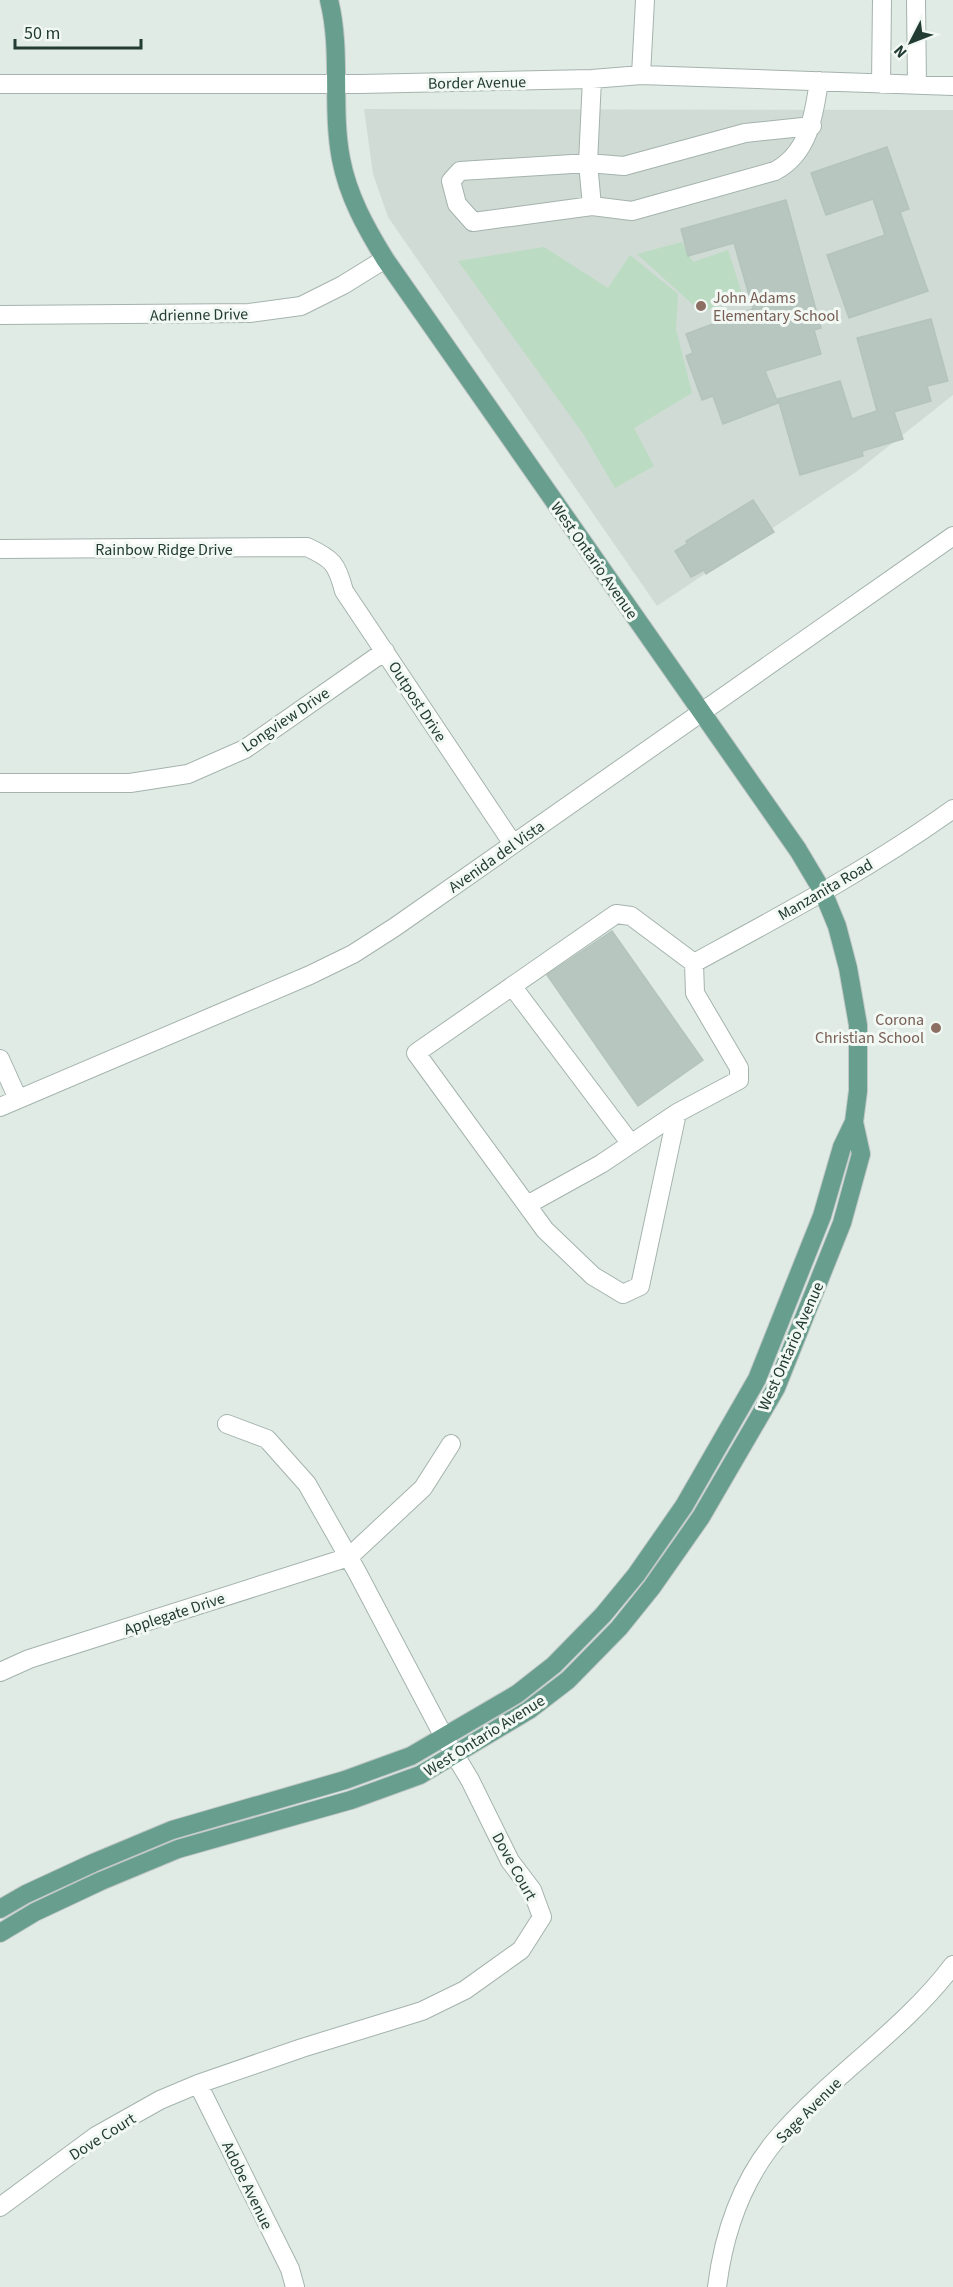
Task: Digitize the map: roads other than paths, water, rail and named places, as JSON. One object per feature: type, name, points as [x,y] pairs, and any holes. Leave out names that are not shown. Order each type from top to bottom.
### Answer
[{"type":"main road","name":"West Ontario Avenue","points":[[0,1909],[26,1894],[93,1863],[172,1830],[345,1780],[411,1756],[517,1694],[554,1665],[603,1615],[636,1575],[684,1506],[757,1379],[822,1216],[842,1147],[854,1122],[858,1091],[858,1025],[848,968],[837,926],[823,892],[798,850],[385,260],[364,226],[349,189],[341,159],[333,15],[329,0]]},
{"type":"main road","name":"West Ontario Avenue","points":[[0,1933],[35,1912],[73,1894],[178,1849],[351,1800],[420,1775],[529,1710],[568,1680],[619,1628],[652,1587],[701,1517],[776,1388],[842,1223],[861,1154],[854,1122]]},
{"type":"street","points":[[642,75],[645,0]]},
{"type":"street","points":[[881,84],[882,0]]},
{"type":"street","points":[[916,0],[916,86]]},
{"type":"street","name":"Border Avenue","points":[[0,84],[338,84],[592,79],[642,75],[953,86]]},
{"type":"street","points":[[592,79],[588,163],[592,206]]},
{"type":"street","points":[[812,126],[745,133],[624,166],[588,163],[460,171],[451,181],[456,204],[473,222],[592,206],[632,211],[775,171],[787,165],[812,126],[819,81]]},
{"type":"street","name":"Adrienne Drive","points":[[0,315],[202,315],[260,312],[301,306],[385,260]]},
{"type":"street","name":"Avenida del Vista","points":[[0,1107],[184,1030],[353,954],[953,536]]},
{"type":"street","name":"Rainbow Ridge Drive","points":[[0,549],[307,547],[326,556]]},
{"type":"street","name":"Outpost Drive","points":[[326,556],[339,571],[344,591],[513,844]]},
{"type":"street","name":"Longview Drive","points":[[0,783],[130,783],[188,774],[245,749],[385,651]]},
{"type":"street","name":"Manzanita Road","points":[[694,963],[823,892],[924,830],[953,809]]},
{"type":"street","points":[[526,1205],[601,1164],[678,1113],[739,1080],[739,1068],[695,993],[694,963],[631,916],[615,914],[416,1053],[526,1205],[545,1230],[593,1276],[623,1294],[640,1286],[678,1113]]},
{"type":"street","points":[[512,986],[631,1144]]},
{"type":"street","points":[[0,1059],[18,1099]]},
{"type":"street","name":"Dove Court","points":[[0,2207],[96,2136],[160,2100],[198,2084],[302,2048],[422,2011],[465,1990],[521,1950],[542,1917],[532,1890],[510,1861],[470,1780],[444,1737],[349,1557],[307,1484],[267,1439],[227,1424]]},
{"type":"street","points":[[349,1557],[423,1488],[451,1444]]},
{"type":"street","name":"Applegate Drive","points":[[0,1672],[29,1659],[349,1557]]},
{"type":"street","name":"Sage Avenue","points":[[717,2287],[727,2232],[740,2198],[758,2165],[781,2134],[930,1994],[953,1965]]},
{"type":"street","name":"Adobe Avenue","points":[[198,2084],[290,2269],[296,2287]]},
{"type":"place","name":"John Adams Elementary School","points":[[701,306]]},
{"type":"place","name":"Corona Christian School","points":[[936,1028]]}]
